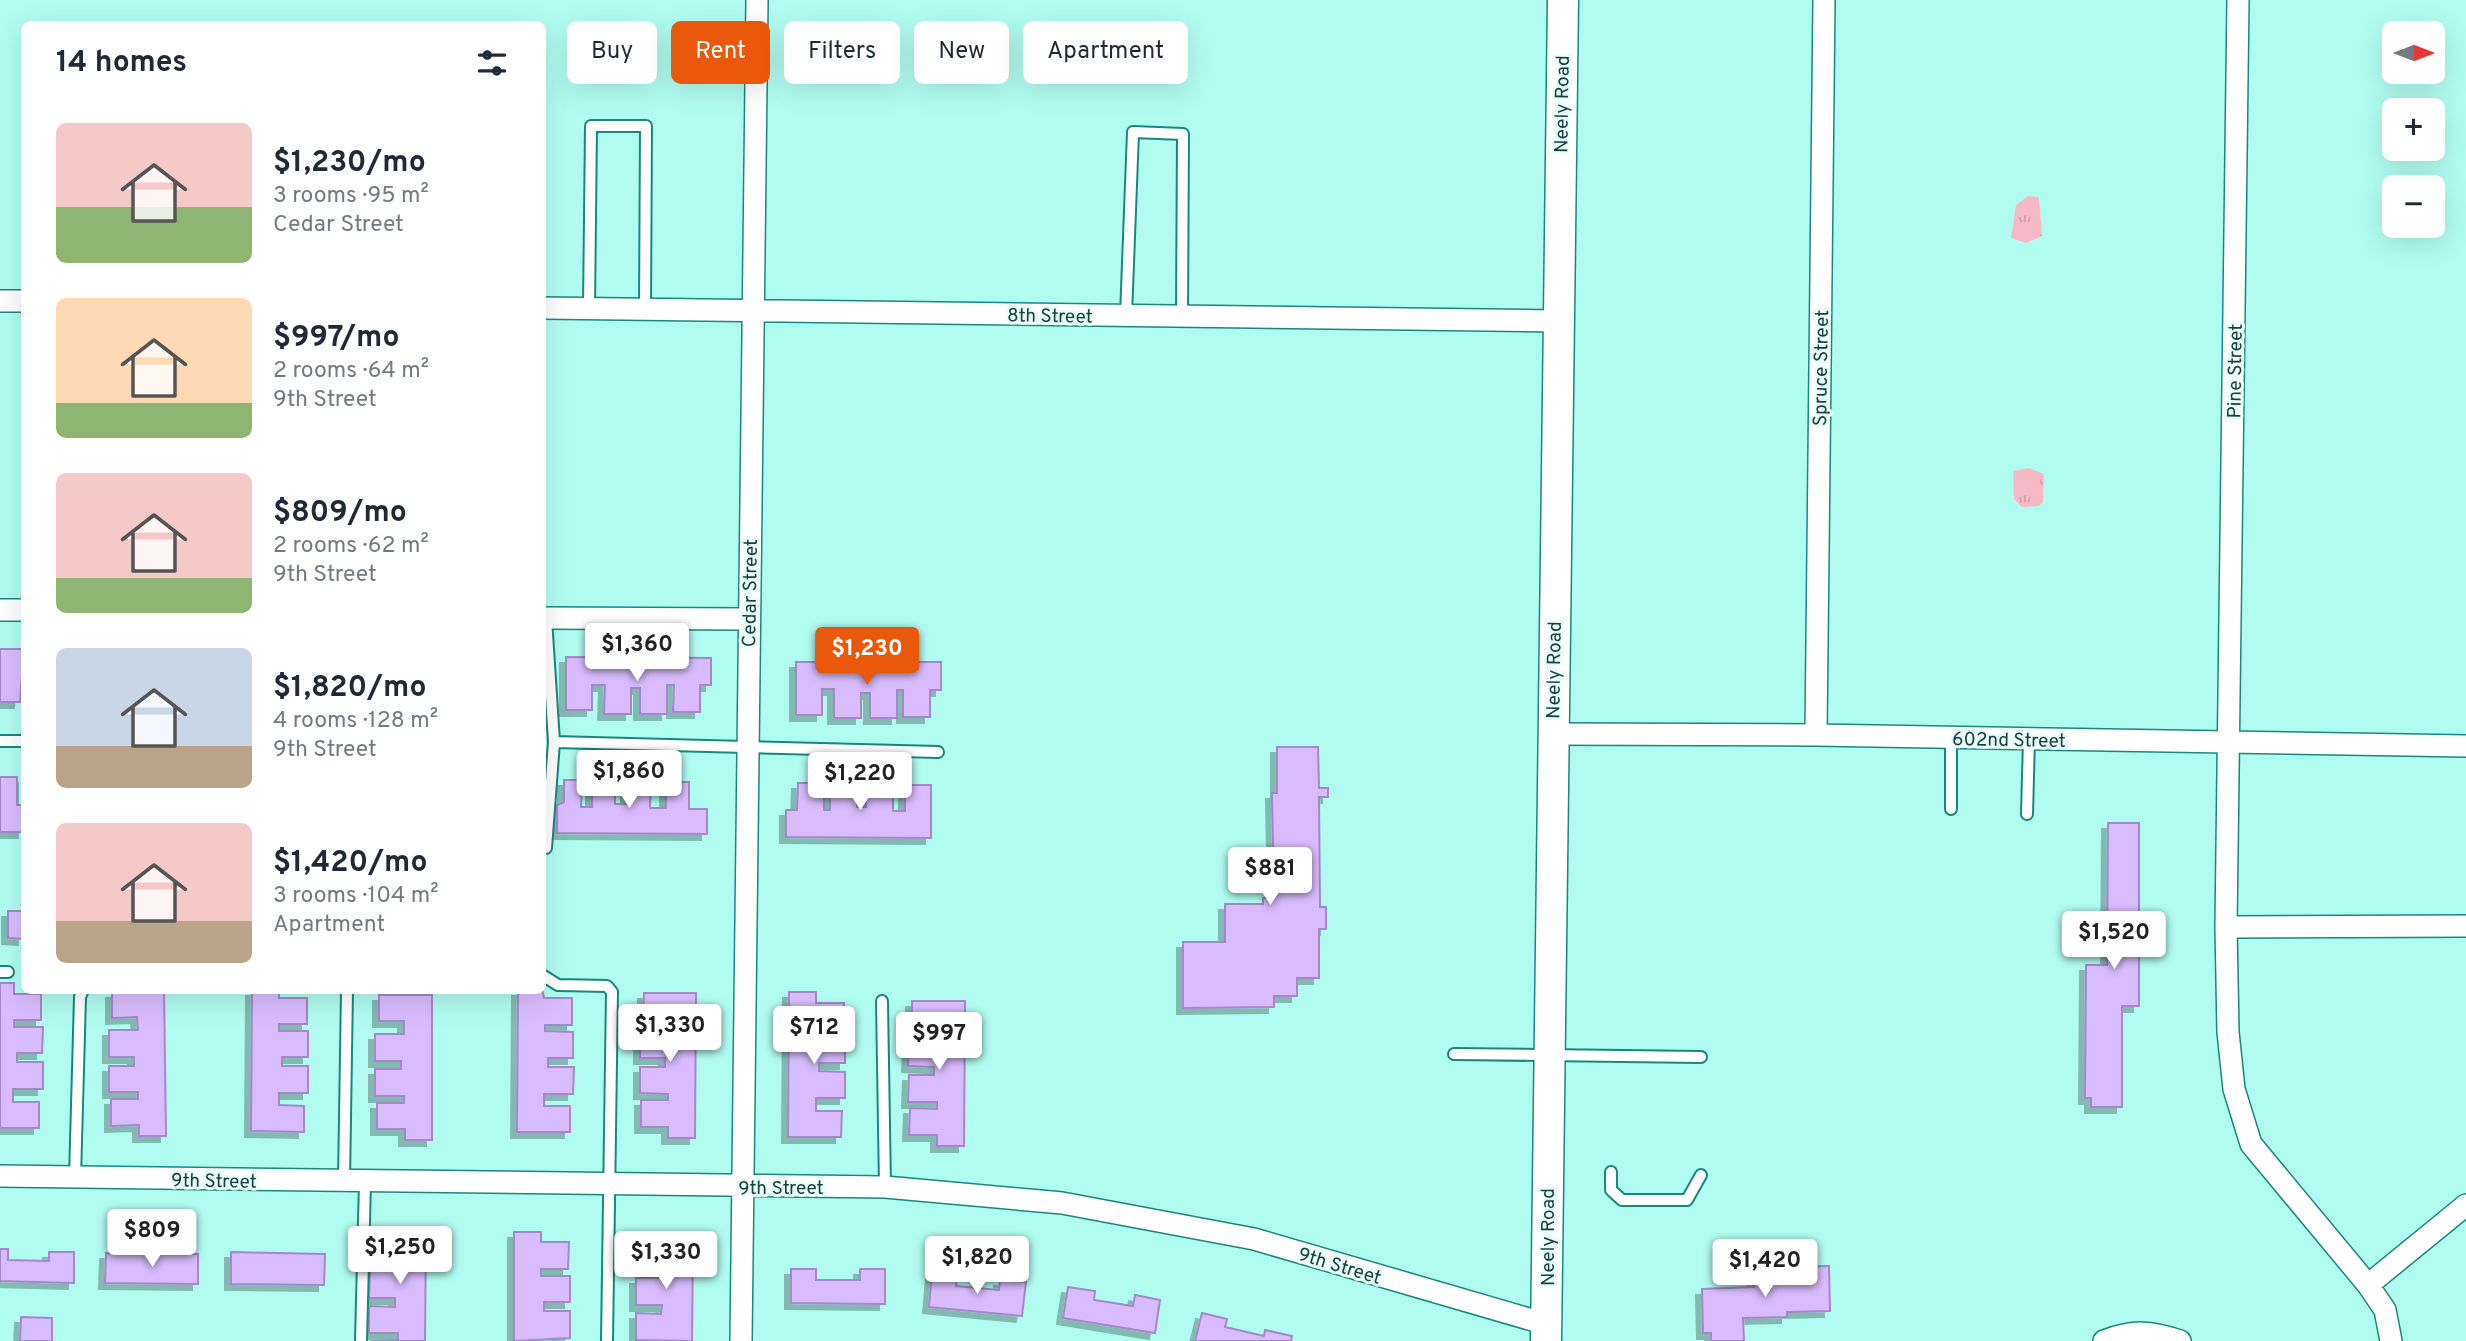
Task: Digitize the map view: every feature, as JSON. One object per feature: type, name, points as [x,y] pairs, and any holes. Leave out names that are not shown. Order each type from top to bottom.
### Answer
[{"type":"street","name":"Cedar Street","points":[[740,1341],[757,0]]},
{"type":"street","name":"Neely Road","points":[[1546,1333],[1563,0]]},
{"type":"street","name":"Spruce Street","points":[[1816,735],[1824,0]]},
{"type":"street","name":"Pine Street","points":[[2238,0],[2231,743],[2226,927],[2228,1032],[2234,1088],[2251,1143],[2385,1310],[2391,1341]]},
{"type":"street","points":[[0,301],[21,301]]},
{"type":"street","name":"8th Street","points":[[546,308],[1557,321]]},
{"type":"street","points":[[0,610],[21,610]]},
{"type":"street","points":[[546,618],[748,619]]},
{"type":"street","name":"602nd Street","points":[[1552,734],[1816,735],[2466,746]]},
{"type":"street","points":[[2226,927],[2466,926]]},
{"type":"street","name":"9th Street","points":[[0,1177],[885,1187],[1062,1203],[1254,1239],[1546,1333]]},
{"type":"street","points":[[2368,1286],[2466,1205]]},
{"type":"street","points":[[2104,1341],[2129,1332],[2154,1332],[2180,1341]]},
{"type":"lane","points":[[589,309],[591,126],[646,126],[645,309]]},
{"type":"lane","points":[[1126,316],[1133,132],[1183,134],[1182,315]]},
{"type":"lane","points":[[546,643],[554,742],[546,848]]},
{"type":"lane","points":[[1951,738],[1951,810]]},
{"type":"lane","points":[[2028,814],[2029,739]]},
{"type":"lane","points":[[0,741],[21,741]]},
{"type":"lane","points":[[554,742],[938,752]]},
{"type":"lane","points":[[546,978],[558,985],[607,986],[612,992],[607,1341]]},
{"type":"lane","points":[[75,1178],[81,994]]},
{"type":"lane","points":[[347,994],[361,1341]]},
{"type":"lane","points":[[882,1001],[885,1187]]},
{"type":"lane","points":[[1454,1054],[1701,1057]]},
{"type":"lane","points":[[1611,1172],[1611,1190],[1622,1200],[1687,1200],[1702,1175]]},
{"type":"green space","points":[[2028,196],[2039,197],[2042,236],[2026,243],[2011,238],[2016,205]]},
{"type":"green space","points":[[2029,468],[2044,474],[2043,502],[2039,506],[2022,507],[2014,499],[2013,471]]},
{"type":"building","points":[[0,649],[21,649],[20,702],[0,702]]},
{"type":"building","points":[[566,657],[711,658],[711,685],[700,685],[700,712],[673,712],[674,685],[667,685],[667,714],[640,714],[640,688],[631,688],[631,714],[604,714],[605,685],[592,685],[592,710],[566,710]]},
{"type":"building","points":[[796,662],[941,662],[941,690],[930,690],[930,717],[903,717],[903,690],[897,690],[897,718],[870,718],[870,693],[861,693],[861,718],[834,718],[834,689],[822,689],[822,715],[796,715]]},
{"type":"building","points":[[1277,747],[1318,747],[1319,788],[1328,788],[1328,797],[1319,797],[1320,907],[1326,907],[1326,929],[1319,929],[1319,978],[1297,978],[1297,996],[1274,996],[1274,1007],[1183,1008],[1183,942],[1225,942],[1225,904],[1263,904],[1263,898],[1274,898],[1272,793],[1277,793]]},
{"type":"building","points":[[0,777],[17,777],[17,805],[21,805],[21,832],[0,832]]},
{"type":"building","points":[[592,779],[615,779],[615,804],[627,804],[627,779],[651,779],[650,808],[666,808],[666,782],[689,782],[689,809],[707,809],[707,834],[557,833],[557,805],[564,802],[564,780],[582,780],[581,807],[592,807]]},
{"type":"building","points":[[830,782],[857,782],[857,807],[866,807],[866,782],[893,782],[893,811],[905,811],[905,785],[931,785],[931,838],[786,837],[786,810],[797,810],[798,783],[824,783],[824,810],[830,810]]},
{"type":"building","points":[[2108,823],[2139,823],[2139,1006],[2122,1006],[2122,1107],[2091,1107],[2091,1098],[2085,1098],[2086,965],[2107,965]]},
{"type":"building","points":[[8,911],[21,911],[21,939],[8,938]]},
{"type":"building","points":[[0,983],[14,983],[14,994],[41,994],[41,1020],[14,1020],[14,1027],[43,1027],[42,1053],[17,1053],[17,1062],[43,1062],[43,1089],[13,1089],[13,1102],[39,1102],[39,1128],[0,1128]]},
{"type":"building","points":[[789,992],[816,992],[816,1003],[844,1003],[844,1029],[817,1029],[817,1036],[845,1036],[845,1063],[819,1063],[819,1071],[845,1072],[845,1098],[816,1098],[816,1111],[842,1111],[841,1137],[788,1137]]},
{"type":"building","points":[[644,993],[696,993],[695,1138],[668,1138],[668,1127],[641,1127],[641,1100],[668,1100],[668,1094],[640,1093],[640,1067],[665,1067],[665,1058],[640,1058],[640,1031],[669,1031],[669,1019],[643,1019]]},
{"type":"building","points":[[112,994],[164,994],[166,1136],[139,1136],[139,1125],[111,1126],[111,1099],[138,1099],[138,1092],[109,1092],[109,1066],[134,1066],[134,1057],[109,1057],[109,1030],[138,1030],[137,1017],[112,1018]]},
{"type":"building","points":[[252,994],[307,998],[307,1024],[279,1024],[279,1031],[308,1031],[308,1057],[282,1057],[282,1066],[308,1066],[308,1093],[279,1093],[279,1105],[304,1106],[304,1132],[251,1131]]},
{"type":"building","points":[[518,994],[572,998],[572,1025],[545,1025],[545,1031],[573,1032],[573,1058],[548,1058],[548,1067],[574,1067],[573,1094],[544,1094],[544,1106],[570,1106],[570,1132],[517,1132]]},
{"type":"building","points":[[379,995],[432,995],[432,1140],[405,1140],[405,1129],[377,1129],[377,1103],[404,1103],[404,1096],[375,1096],[375,1069],[401,1069],[401,1061],[375,1061],[375,1034],[404,1034],[404,1021],[379,1021]]},
{"type":"building","points":[[912,1001],[965,1001],[964,1146],[937,1146],[937,1135],[909,1135],[910,1108],[937,1109],[937,1102],[908,1102],[909,1075],[934,1075],[934,1067],[908,1066],[909,1039],[938,1040],[938,1027],[912,1027]]},
{"type":"building","points":[[373,1232],[426,1233],[425,1341],[370,1341],[398,1340],[398,1333],[369,1333],[369,1306],[395,1307],[395,1298],[369,1298],[370,1271],[399,1271],[399,1258],[373,1258]]},
{"type":"building","points":[[514,1232],[541,1232],[541,1242],[569,1242],[568,1269],[541,1269],[541,1276],[570,1276],[570,1302],[544,1302],[544,1311],[570,1311],[570,1338],[514,1341]]},
{"type":"building","points":[[640,1239],[693,1240],[692,1341],[636,1340],[636,1313],[661,1314],[662,1305],[636,1305],[636,1278],[665,1278],[665,1265],[640,1265]]},
{"type":"building","points":[[0,1249],[8,1249],[8,1260],[49,1261],[49,1252],[74,1252],[74,1283],[0,1281]]},
{"type":"building","points":[[231,1252],[325,1254],[324,1285],[231,1284]]},
{"type":"building","points":[[106,1253],[198,1254],[198,1284],[105,1283]]},
{"type":"building","points":[[1829,1266],[1830,1311],[1787,1312],[1787,1317],[1743,1318],[1744,1341],[1711,1341],[1711,1333],[1703,1333],[1702,1289],[1754,1287],[1754,1268]]},
{"type":"building","points":[[791,1269],[816,1269],[816,1280],[860,1280],[860,1269],[885,1269],[885,1304],[791,1303]]},
{"type":"building","points":[[932,1273],[957,1275],[956,1286],[999,1290],[1000,1280],[1026,1282],[1022,1316],[929,1307]]},
{"type":"building","points":[[1068,1287],[1095,1291],[1094,1300],[1133,1306],[1135,1295],[1160,1300],[1155,1333],[1063,1318]]},
{"type":"building","points":[[1202,1313],[1227,1319],[1225,1327],[1264,1336],[1265,1330],[1292,1336],[1291,1341],[1195,1341]]},
{"type":"building","points":[[21,1317],[52,1318],[52,1341],[20,1341]]}]
